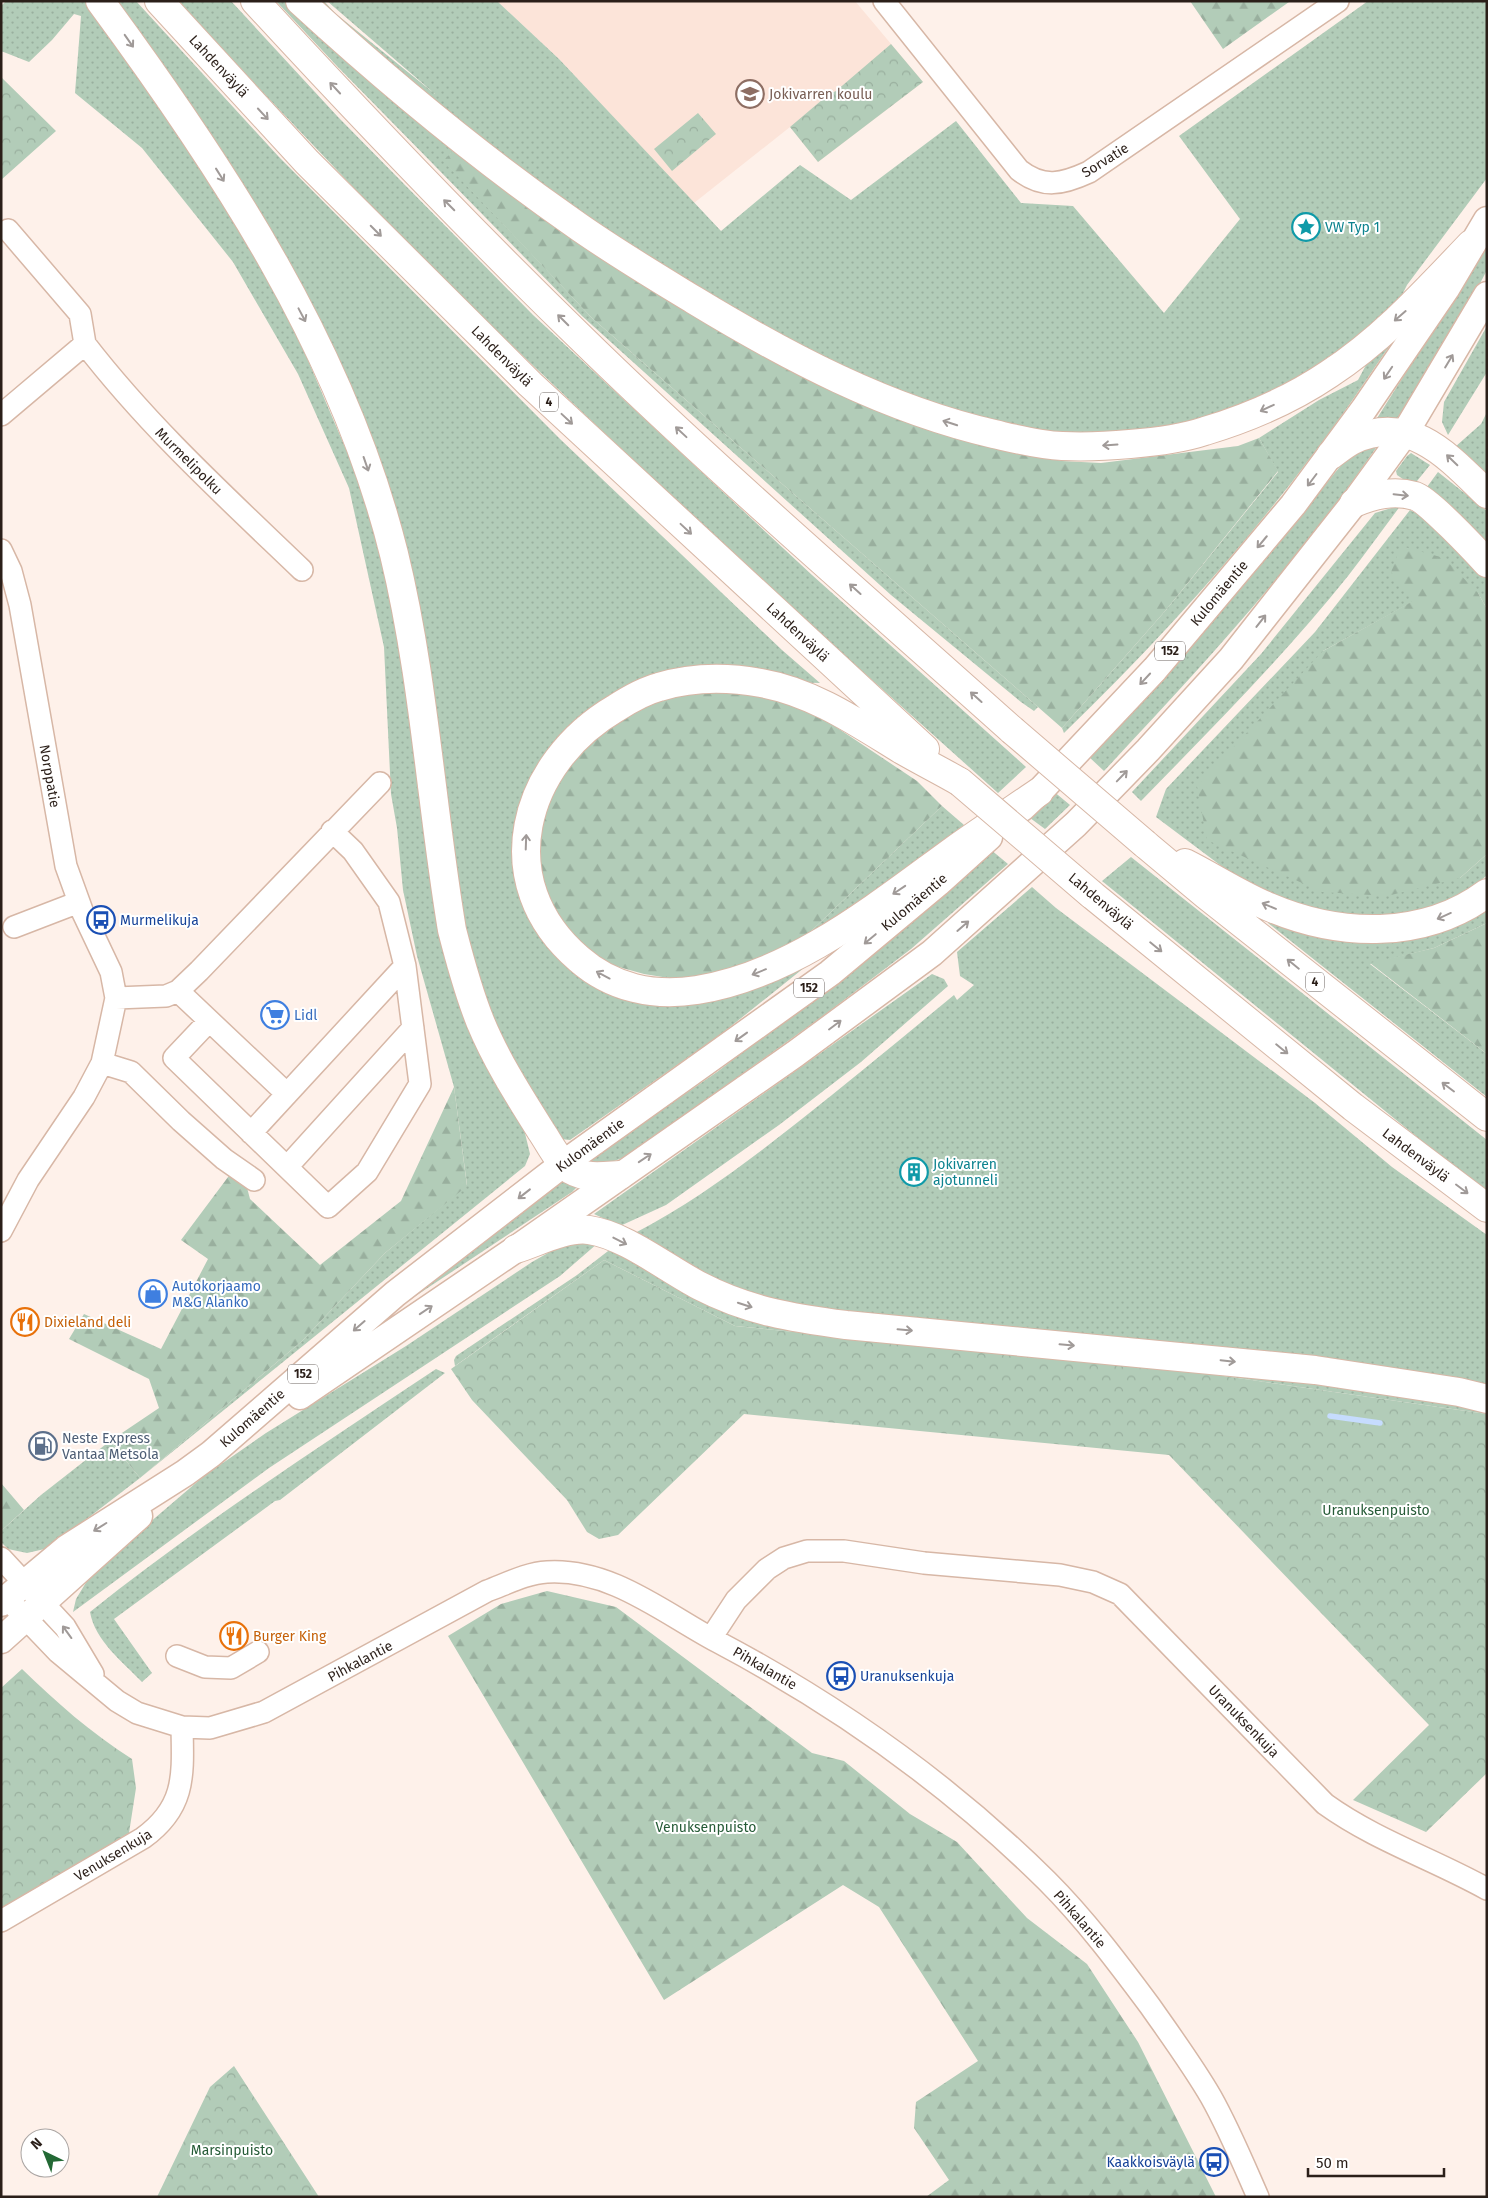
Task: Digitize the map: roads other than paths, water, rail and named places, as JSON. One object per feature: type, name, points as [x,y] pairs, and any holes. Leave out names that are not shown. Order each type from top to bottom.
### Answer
[{"type":"highway","points":[[100,1],[193,133],[244,214],[315,341],[356,436],[376,491],[391,544],[408,618],[452,930],[465,980],[480,1022],[499,1061],[522,1101],[563,1164],[581,1174],[592,1177],[620,1176]]},
{"type":"highway","name":"Lahdenväylä","points":[[159,1],[307,162],[530,384],[960,782],[1091,894],[1353,1107],[1487,1208]]},
{"type":"highway","name":"4","points":[[255,1],[363,118],[578,336],[716,465],[1012,730],[1145,844],[1487,1117]]},
{"type":"highway","points":[[300,1],[388,79],[506,173],[573,223],[656,276],[728,320],[850,385],[904,408],[960,426],[1015,439],[1059,446],[1106,446],[1150,442],[1202,432],[1251,415],[1288,398],[1328,375],[1356,355],[1407,310],[1471,244]]},
{"type":"highway","points":[[1331,456],[1352,440],[1372,434],[1405,433],[1427,442],[1446,455],[1487,494]]},
{"type":"highway","points":[[1354,503],[1378,494],[1399,494],[1417,497],[1464,538],[1487,563]]},
{"type":"highway","points":[[960,782],[833,709],[793,692],[762,683],[720,679],[690,680],[659,687],[634,697],[599,718],[575,738],[549,772],[534,802],[527,826],[528,876],[544,920],[569,951],[586,966],[604,977],[646,992],[674,993],[699,990],[756,974],[814,945],[861,916],[1039,792]]},
{"type":"highway","points":[[1145,844],[1269,907],[1311,921],[1343,928],[1378,930],[1438,919],[1487,893]]},
{"type":"highway","points":[[516,1249],[573,1231],[589,1230],[616,1238],[700,1286],[742,1305],[784,1316],[856,1326],[1315,1370],[1425,1387],[1487,1399]]},
{"type":"main road","name":"Kulomäentie","points":[[211,1454],[395,1294],[563,1164],[830,973],[938,883],[1039,792],[1155,669],[1331,456],[1446,289],[1487,220]]},
{"type":"main road","name":"Kulomäentie","points":[[9,1594],[67,1548],[234,1440],[516,1249],[788,1060],[916,965],[1013,882],[1076,824],[1142,757],[1224,666],[1354,503],[1405,433],[1487,295]]},
{"type":"main road","name":"Kulomäentie","points":[[1,1640],[185,1473]]},
{"type":"street","name":"Sorvatie","points":[[884,1],[1019,170],[1033,180],[1053,183],[1076,178],[1089,172],[1338,1]]},
{"type":"street","name":"Murmelipolku","points":[[8,230],[80,314],[85,344],[111,377],[163,436],[302,570]]},
{"type":"street","points":[[1,415],[85,344]]},
{"type":"street","name":"Norppatie","points":[[1,550],[11,571],[20,605],[66,866],[78,902],[111,972],[116,998]]},
{"type":"street","points":[[1,1231],[28,1180],[84,1097],[102,1063],[116,998],[166,996],[178,991],[380,782]]},
{"type":"street","points":[[209,1021],[174,1058],[328,1207],[367,1172],[420,1084],[405,966],[389,902],[353,851],[332,831]]},
{"type":"street","points":[[14,927],[78,902]]},
{"type":"street","points":[[252,1133],[405,966]]},
{"type":"street","points":[[178,991],[287,1094]]},
{"type":"street","points":[[287,1167],[413,1028]]},
{"type":"street","points":[[102,1063],[131,1072],[181,1121],[224,1159],[254,1180]]},
{"type":"street","name":"Uranuksenkuja","points":[[711,1638],[736,1600],[761,1575],[784,1558],[807,1551],[844,1551],[924,1563],[1060,1574],[1093,1582],[1120,1594],[1325,1804],[1349,1822],[1487,1889]]},
{"type":"street","points":[[1,1558],[9,1594],[34,1611]]},
{"type":"street","name":"Pihkalantie","points":[[34,1611],[71,1637],[100,1686],[117,1701],[137,1712],[182,1727],[210,1728],[264,1712],[487,1591],[546,1572],[592,1575],[619,1586],[766,1668],[880,1740],[973,1813],[1048,1883],[1116,1961],[1177,2044],[1211,2098],[1238,2149],[1258,2197]]},
{"type":"street","points":[[177,1656],[205,1667],[231,1668],[258,1652]]},
{"type":"street","name":"Venuksenkuja","points":[[1,1921],[158,1827],[174,1807],[180,1791],[183,1755],[182,1727]]},
{"type":"waterway","points":[[1330,1416],[1380,1423]]},
{"type":"place","name":"Jokivarren koulu","points":[[750,94]]},
{"type":"place","name":"VW Typ 1","points":[[1306,227]]},
{"type":"place","name":"Murmelikuja","points":[[101,920]]},
{"type":"place","name":"Lidl","points":[[275,1015]]},
{"type":"place","name":"Jokivarren ajotunneli","points":[[914,1172]]},
{"type":"place","name":"Autokorjaamo M&G Alanko","points":[[153,1294]]},
{"type":"place","name":"Dixieland deli","points":[[25,1322]]},
{"type":"place","name":"Neste Express Vantaa Metsola","points":[[43,1446]]},
{"type":"place","name":"Burger King","points":[[234,1636]]},
{"type":"place","name":"Uranuksenkuja","points":[[841,1676]]},
{"type":"place","name":"Kaakkoisväylä","points":[[1214,2162]]},
{"type":"park label","name":"Uranuksenpuisto","points":[[1376,1510]]},
{"type":"park label","name":"Venuksenpuisto","points":[[706,1827]]},
{"type":"park label","name":"Marsinpuisto","points":[[232,2150]]}]
